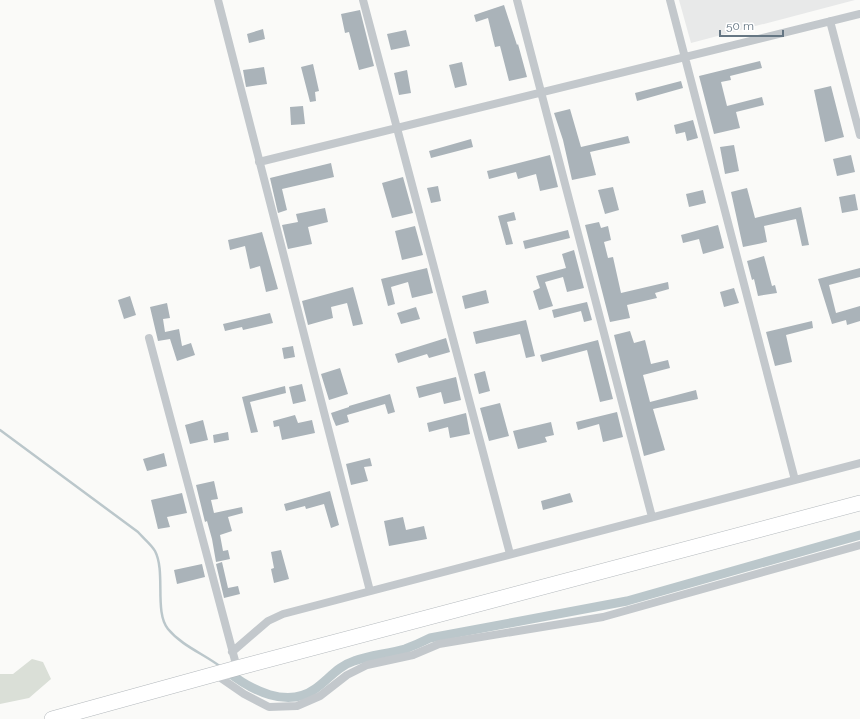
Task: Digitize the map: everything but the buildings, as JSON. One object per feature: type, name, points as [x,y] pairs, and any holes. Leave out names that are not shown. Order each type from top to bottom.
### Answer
[{"type":"highway","points":[[52,719],[237,668],[860,503]]},
{"type":"street","points":[[218,0],[370,591]]},
{"type":"street","points":[[363,0],[510,554]]},
{"type":"street","points":[[517,0],[652,517]]},
{"type":"street","points":[[670,0],[795,480]]},
{"type":"street","points":[[259,162],[860,14]]},
{"type":"street","points":[[830,21],[860,135]]},
{"type":"street","points":[[149,338],[237,668]]},
{"type":"street","points":[[232,652],[268,621],[283,614],[860,463]]},
{"type":"street","points":[[215,674],[244,694],[269,707],[297,706],[320,696],[348,675],[367,664],[414,655],[439,644],[603,618],[860,546]]},
{"type":"shaded area","points":[[679,0],[855,0],[691,43]]},
{"type":"shaded area","points":[[32,659],[43,662],[51,679],[29,698],[0,704],[0,674],[13,674]]},
{"type":"waterway","points":[[0,430],[138,532],[149,543],[155,551],[158,560],[160,570],[162,613],[164,622],[168,629],[186,645],[221,667]]},
{"type":"waterway","points":[[228,672],[247,685],[270,695],[281,697],[304,695],[315,689],[348,663],[366,657],[405,649],[430,638],[627,601],[860,535]]}]
